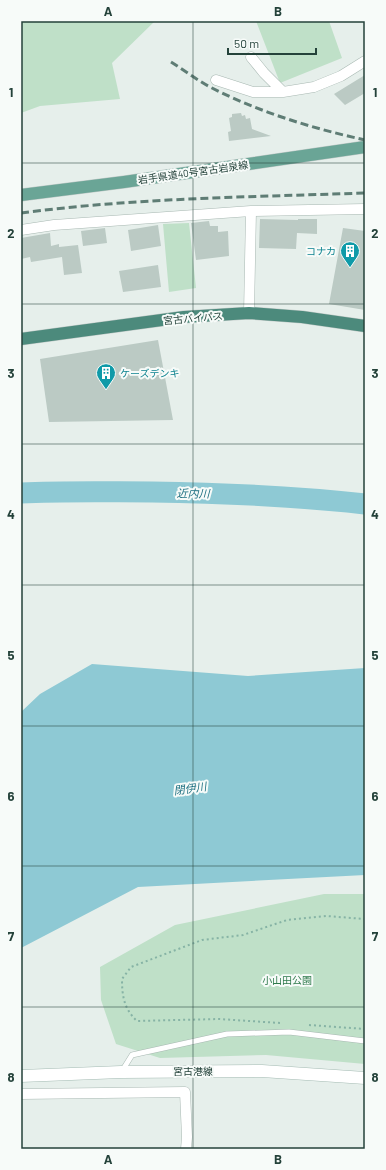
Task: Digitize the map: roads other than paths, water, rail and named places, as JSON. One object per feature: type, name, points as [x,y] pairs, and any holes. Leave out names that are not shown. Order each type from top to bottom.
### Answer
[{"type":"highway","name":"宮古バイパス","points":[[21,339],[184,317],[249,313],[302,317],[365,326]]},
{"type":"main road","name":"岩手県道40号宮古岩泉線","points":[[21,195],[124,182],[365,147]]},
{"type":"main road","name":"宮古港線","points":[[21,1076],[121,1072],[262,1071],[365,1078]]},
{"type":"street","points":[[251,57],[264,73],[283,92]]},
{"type":"street","points":[[216,80],[254,92],[283,92],[314,87],[341,76],[365,61]]},
{"type":"street","points":[[21,230],[54,225],[251,212],[365,209]]},
{"type":"street","points":[[249,313],[251,212]]},
{"type":"street","points":[[21,1094],[185,1092],[187,1137],[186,1149]]},
{"type":"lane","points":[[121,1072],[132,1055],[227,1034],[289,1032],[365,1040]]},
{"type":"water","name":"閉伊川","points":[[92,664],[248,676],[365,668],[365,875],[138,887],[21,948],[21,712],[40,694]]},
{"type":"waterway","name":"近内川","points":[[21,493],[205,493],[258,495],[365,504]]},
{"type":"railway","points":[[171,62],[210,87],[266,112],[305,125],[365,140]]},
{"type":"railway","points":[[21,213],[150,201],[365,193]]},
{"type":"place","name":"コナカ","points":[[350,268]]},
{"type":"place","name":"ケーズデンキ","points":[[106,390]]},
{"type":"park label","name":"小山田公園","points":[[287,980]]}]
